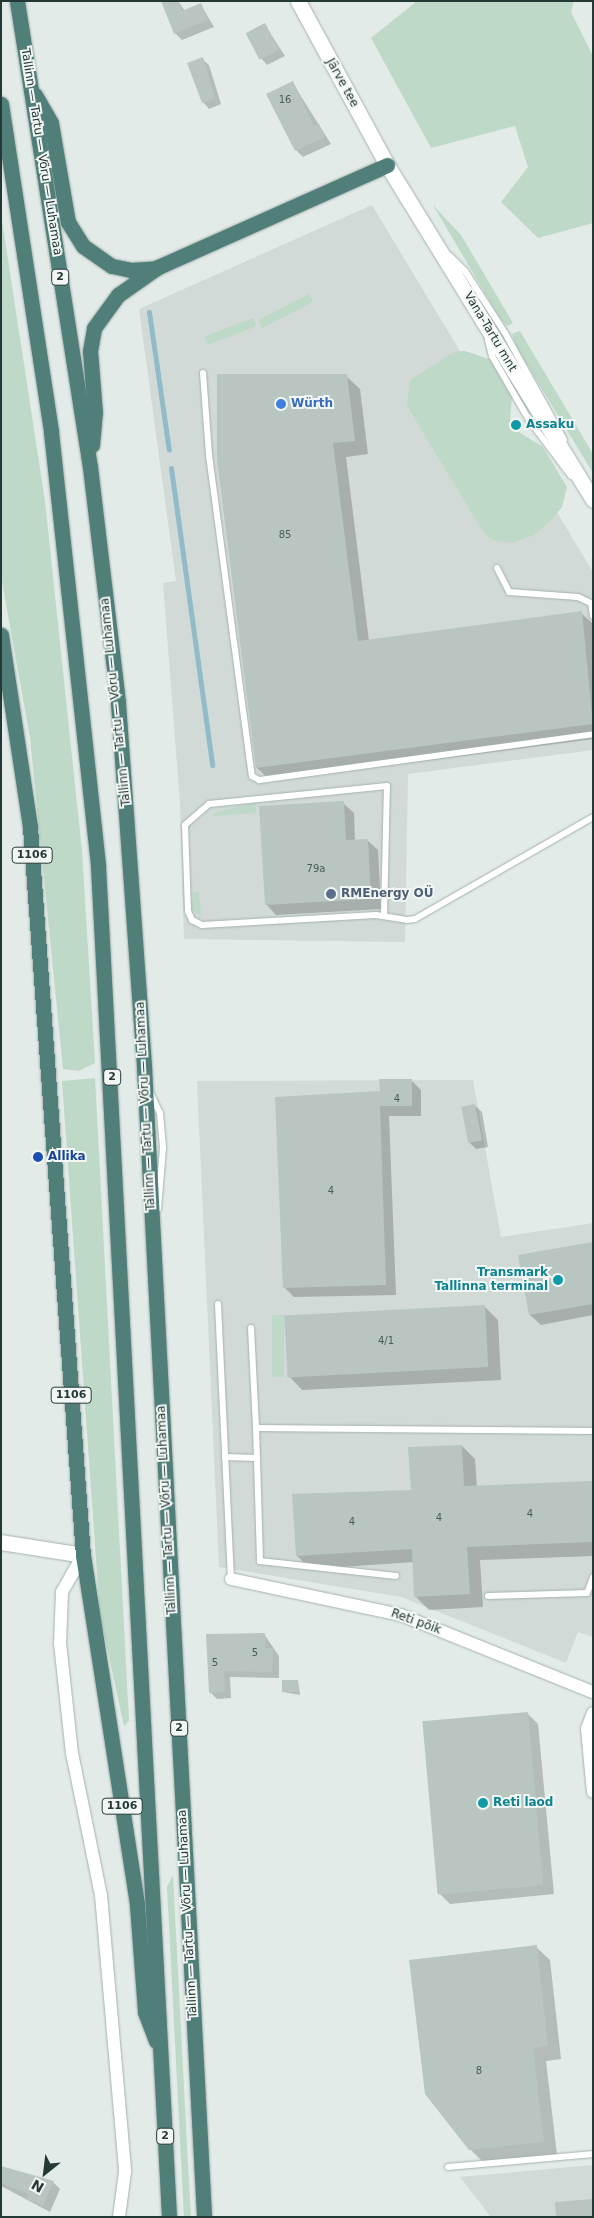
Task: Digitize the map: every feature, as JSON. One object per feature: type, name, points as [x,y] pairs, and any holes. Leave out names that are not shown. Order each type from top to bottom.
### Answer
[{"type":"highway","name":"Tallinn — Tartu — Võru — Luhamaa","points":[[17,1],[90,467],[118,703],[144,1079],[204,2217]]},
{"type":"highway","points":[[30,86],[51,123],[68,222],[83,246],[112,266],[131,270],[158,268]]},
{"type":"highway","name":"2","points":[[1,104],[54,451],[98,857],[169,2217]]},
{"type":"highway","points":[[90,467],[95,413],[90,351],[94,328],[118,295],[158,268],[387,165]]},
{"type":"highway","name":"1106","points":[[1,636],[30,828],[83,1555],[137,1906],[145,2012],[161,2056]]},
{"type":"street","name":"Järve tee","points":[[298,1],[387,165]]},
{"type":"street","name":"Vana-Tartu mnt","points":[[387,165],[593,500]]},
{"type":"street","points":[[1,1542],[83,1555],[62,1592],[60,1643],[72,1753],[101,1895],[125,2172],[119,2217]]},
{"type":"street","name":"Reti põik","points":[[231,1578],[401,1615],[593,1692]]},
{"type":"street","points":[[593,1713],[586,1729],[593,1792]]},
{"type":"lane","points":[[434,241],[465,271],[505,333],[593,500]]},
{"type":"lane","points":[[203,373],[210,465],[252,776],[259,780],[593,734]]},
{"type":"lane","points":[[497,568],[509,592],[578,597],[591,603],[593,616]]},
{"type":"lane","points":[[384,916],[387,786],[209,804],[185,824],[188,910],[192,920],[202,925],[384,916],[415,919],[593,817]]},
{"type":"lane","points":[[218,1304],[231,1578]]},
{"type":"lane","points":[[251,1328],[260,1561],[396,1576]]},
{"type":"lane","points":[[256,1428],[593,1431]]},
{"type":"lane","points":[[225,1457],[257,1458]]},
{"type":"lane","points":[[488,1596],[587,1593],[593,1577]]},
{"type":"lane","points":[[448,2168],[593,2154]]},
{"type":"shaded area","points":[[372,205],[593,572],[593,750],[408,774],[405,942],[184,939],[180,803],[163,583],[176,581],[139,309]]},
{"type":"shaded area","points":[[473,1080],[501,1237],[593,1223],[593,1637],[578,1632],[566,1663],[401,1597],[219,1567],[197,1081]]},
{"type":"shaded area","points":[[593,2165],[593,2217],[491,2217],[460,2177]]},
{"type":"green space","points":[[417,1],[574,1],[571,12],[593,56],[593,223],[538,238],[501,202],[528,167],[515,126],[431,148],[371,38]]},
{"type":"green space","points":[[433,205],[461,235],[513,323],[507,326],[499,317]]},
{"type":"green space","points":[[1,214],[45,501],[82,851],[95,1063],[79,1071],[63,1069],[30,738],[1,576]]},
{"type":"green space","points":[[309,294],[313,302],[262,328],[258,320]]},
{"type":"green space","points":[[253,318],[256,326],[208,345],[204,337]]},
{"type":"green space","points":[[520,331],[593,454],[593,473],[517,348],[512,334]]},
{"type":"green space","points":[[465,351],[489,359],[495,366],[512,397],[510,420],[517,431],[543,447],[567,487],[562,507],[551,520],[534,535],[512,543],[492,540],[484,533],[407,406],[410,380],[454,352]]},
{"type":"green space","points":[[256,802],[256,813],[214,816],[214,813]]},
{"type":"green space","points":[[199,891],[201,916],[192,909],[193,892]]},
{"type":"green space","points":[[95,1078],[129,1721],[124,1726],[100,1615],[62,1081]]},
{"type":"green space","points":[[272,1315],[284,1315],[284,1377],[272,1377]]},
{"type":"green space","points":[[173,1875],[191,2217],[184,2217],[167,1887]]},
{"type":"building","points":[[161,1],[178,1],[182,11],[201,3],[208,20],[174,34]]},
{"type":"building","points":[[265,23],[279,49],[260,60],[246,33]]},
{"type":"building","points":[[203,57],[215,98],[202,103],[187,63]]},
{"type":"building","points":[[293,81],[314,126],[319,124],[325,137],[295,151],[266,94]]},
{"type":"building","points":[[217,374],[347,374],[355,441],[333,443],[358,641],[582,611],[593,724],[256,768],[217,460]]},
{"type":"building","points":[[344,801],[346,840],[368,839],[371,899],[265,905],[259,806]]},
{"type":"building","points":[[379,1079],[412,1079],[412,1106],[380,1106],[386,1285],[283,1288],[275,1097],[380,1091]]},
{"type":"building","points":[[475,1104],[482,1140],[468,1143],[461,1107]]},
{"type":"building","name":"Transmark Tallinna terminal","points":[[593,1242],[593,1304],[529,1315],[518,1255]]},
{"type":"building","points":[[485,1305],[488,1367],[288,1377],[284,1316]]},
{"type":"building","points":[[462,1445],[464,1486],[593,1481],[593,1542],[467,1547],[470,1594],[414,1597],[412,1549],[296,1556],[292,1494],[411,1490],[408,1447]]},
{"type":"building","points":[[265,1633],[265,1648],[273,1648],[272,1672],[224,1671],[225,1692],[209,1693],[206,1634]]},
{"type":"building","points":[[282,1680],[298,1680],[298,1692],[282,1692]]},
{"type":"building","name":"Reti laod","points":[[528,1712],[543,1885],[438,1895],[422,1721]]},
{"type":"building","points":[[537,1945],[548,2046],[533,2048],[544,2142],[469,2150],[425,2094],[409,1960]]},
{"type":"building","points":[[1,2166],[54,2181],[43,2206],[26,2199],[29,2194],[1,2183]]},
{"type":"building","points":[[593,2199],[593,2217],[556,2217],[555,2202]]},
{"type":"waterway","points":[[149,312],[169,450]]},
{"type":"waterway","points":[[171,468],[212,765]]},
{"type":"place","name":"Würth","points":[[281,404]]},
{"type":"place","name":"Assaku","points":[[516,425]]},
{"type":"place","name":"RMEnergy OÜ","points":[[331,894]]},
{"type":"place","name":"Allika","points":[[38,1157]]},
{"type":"place","name":"Transmark Tallinna terminal","points":[[558,1280]]},
{"type":"place","name":"Reti laod","points":[[483,1803]]}]
